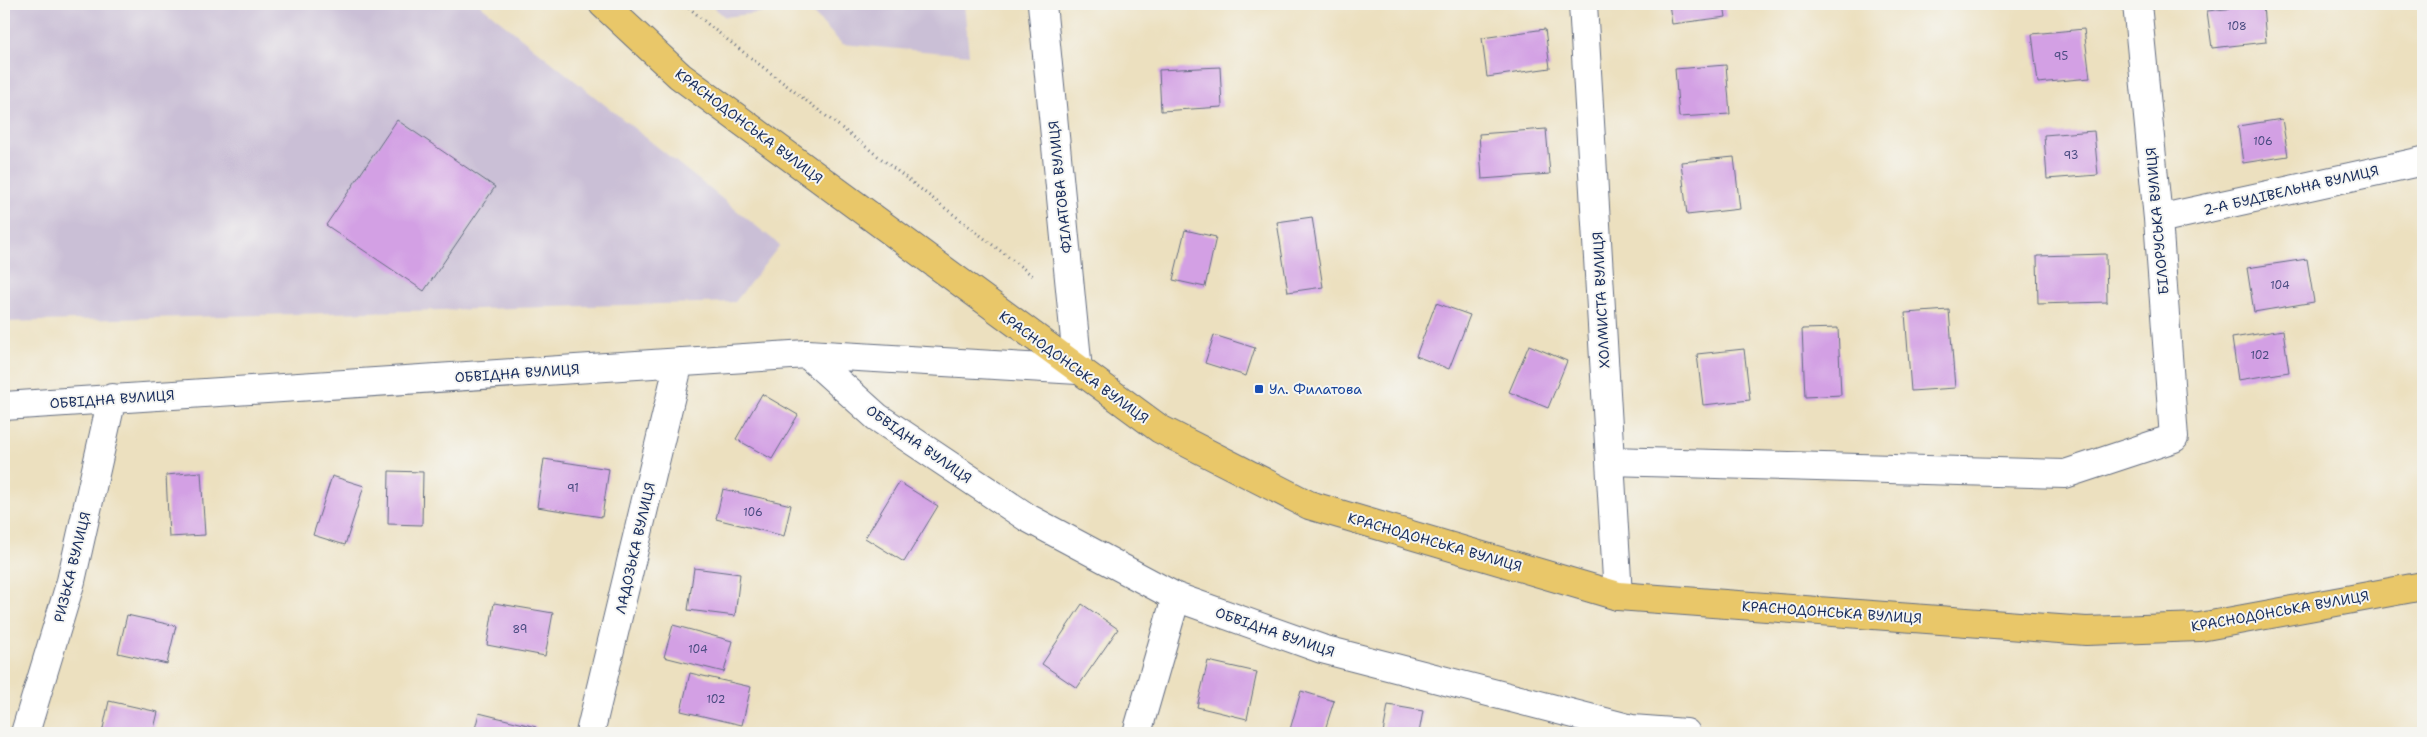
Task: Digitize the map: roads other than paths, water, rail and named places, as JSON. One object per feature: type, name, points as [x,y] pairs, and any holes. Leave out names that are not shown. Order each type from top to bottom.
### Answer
[{"type":"main road","name":"КРАСНОДОНСЬКА ВУЛИЦЯ","points":[[603,4],[680,76],[1160,430],[1309,505],[1618,596],[2086,631],[2200,627],[2423,586]]},
{"type":"street","name":"ФІЛАТОВА ВУЛИЦЯ","points":[[1042,4],[1078,370]]},
{"type":"street","name":"ХОЛМИСТА ВУЛИЦЯ","points":[[1582,4],[1618,596]]},
{"type":"street","name":"БІЛОРУСЬКА ВУЛИЦЯ","points":[[1610,461],[2065,474],[2174,438],[2158,220],[2137,4]]},
{"type":"street","name":"2-А БУДІВЕЛЬНА ВУЛИЦЯ","points":[[2158,220],[2423,161]]},
{"type":"street","points":[[807,354],[1078,370]]},
{"type":"street","name":"ОБВІДНА ВУЛИЦЯ","points":[[4,406],[807,354],[877,417],[1020,513],[1176,598],[1322,649],[1632,731],[1686,733]]},
{"type":"street","name":"ЛАДОЗЬКА ВУЛИЦЯ","points":[[590,733],[679,362]]},
{"type":"street","name":"РИЗЬКА ВУЛИЦЯ","points":[[25,733],[71,580],[112,398]]},
{"type":"street","points":[[1137,733],[1176,598]]},
{"type":"place","name":"Ул. Филатова","points":[[1259,389]]}]
